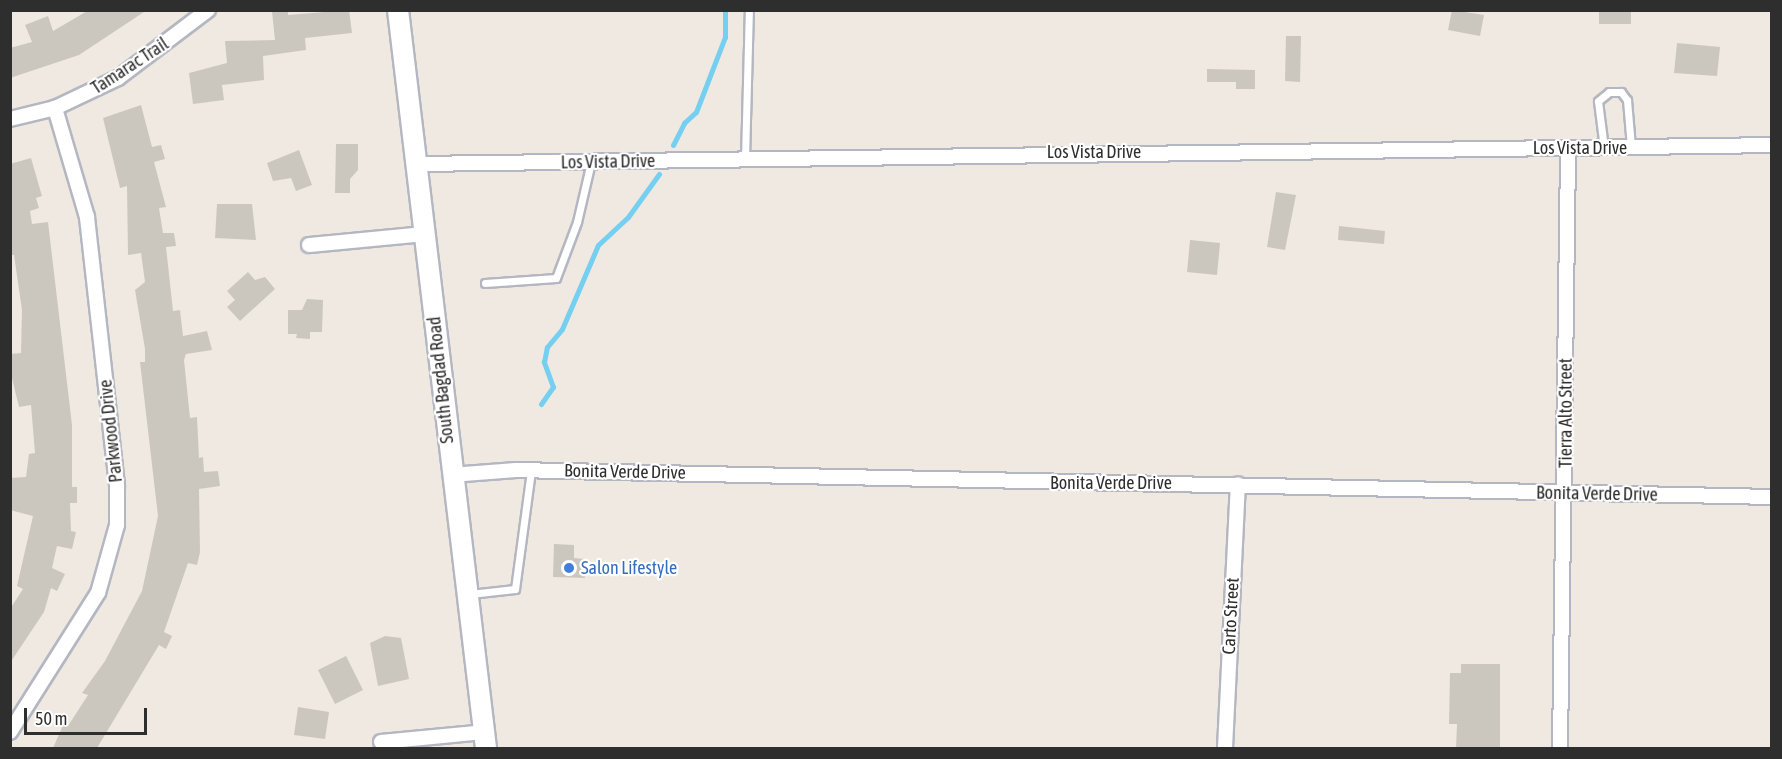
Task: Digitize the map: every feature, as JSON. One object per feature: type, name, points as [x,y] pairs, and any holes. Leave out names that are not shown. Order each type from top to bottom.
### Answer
[{"type":"main road","name":"South Bagdad Road","points":[[398,10],[451,475],[485,740]]},
{"type":"street","name":"Tamarac Trail","points":[[10,119],[55,108],[118,78],[208,10]]},
{"type":"street","name":"Parkwood Drive","points":[[10,732],[98,593],[114,545],[117,515],[87,217],[55,108]]},
{"type":"street","name":"Los Vista Drive","points":[[417,164],[999,152],[1568,149],[1772,145]]},
{"type":"street","name":"Tierra Alto Street","points":[[1560,748],[1566,494],[1568,149]]},
{"type":"street","points":[[309,244],[425,234]]},
{"type":"street","name":"Bonita Verde Drive","points":[[451,475],[531,470],[954,483],[1238,484],[1566,494],[1772,497]]},
{"type":"street","name":"Carto Street","points":[[1225,748],[1238,484]]},
{"type":"street","points":[[381,742],[485,740]]},
{"type":"lane","points":[[745,159],[749,10]]},
{"type":"lane","points":[[1604,148],[1598,101],[1609,92],[1621,92],[1627,100],[1631,147]]},
{"type":"lane","points":[[485,284],[555,278],[578,222],[591,162]]},
{"type":"lane","points":[[467,594],[515,590],[531,470]]},
{"type":"building","points":[[89,10],[147,10],[79,55],[10,78],[10,48],[32,42],[25,25],[48,16],[53,31]]},
{"type":"building","points":[[288,10],[288,15],[349,10],[352,33],[305,38],[306,50],[263,56],[264,80],[222,85],[224,100],[193,104],[189,73],[227,63],[225,41],[275,40],[272,12]]},
{"type":"building","points":[[1452,10],[1484,15],[1480,36],[1448,30]]},
{"type":"building","points":[[1599,10],[1631,10],[1631,24],[1599,24]]},
{"type":"building","points":[[1286,36],[1301,36],[1300,82],[1285,81]]},
{"type":"building","points":[[1677,43],[1720,47],[1717,76],[1674,73]]},
{"type":"building","points":[[1207,69],[1255,70],[1255,89],[1236,89],[1236,82],[1207,82]]},
{"type":"building","points":[[141,105],[152,147],[161,145],[165,159],[154,162],[166,207],[159,208],[163,233],[174,233],[176,246],[166,247],[173,311],[180,310],[183,336],[207,331],[212,350],[186,354],[184,360],[190,418],[197,417],[199,458],[203,457],[204,472],[218,471],[220,486],[199,489],[200,552],[197,565],[188,563],[164,632],[172,636],[166,649],[159,645],[97,748],[53,748],[64,723],[68,726],[88,695],[82,693],[105,661],[142,591],[158,516],[140,362],[145,362],[145,349],[135,290],[145,282],[141,253],[128,255],[127,186],[120,188],[103,118]]},
{"type":"building","points":[[336,144],[358,144],[358,170],[350,179],[350,193],[335,193]]},
{"type":"building","points":[[299,150],[312,185],[296,191],[291,178],[273,181],[267,163]]},
{"type":"building","points":[[31,158],[42,196],[36,198],[39,208],[30,211],[32,224],[48,222],[72,425],[72,487],[77,487],[77,503],[70,503],[71,531],[76,532],[72,549],[57,546],[52,568],[65,574],[57,591],[51,588],[44,612],[10,663],[10,609],[23,589],[17,586],[33,516],[10,510],[10,478],[26,477],[29,454],[35,453],[31,405],[19,407],[10,370],[10,354],[21,353],[22,310],[14,255],[10,255],[10,164]]},
{"type":"building","points":[[1276,192],[1296,195],[1285,250],[1267,247]]},
{"type":"building","points":[[217,204],[252,204],[256,240],[215,238]]},
{"type":"building","points":[[1339,226],[1385,231],[1384,244],[1338,240]]},
{"type":"building","points":[[1190,240],[1220,243],[1217,275],[1187,272]]},
{"type":"building","points":[[248,272],[255,280],[265,277],[275,289],[240,321],[227,307],[235,300],[227,291]]},
{"type":"building","points":[[307,299],[323,300],[322,332],[310,332],[310,339],[296,338],[297,334],[288,334],[288,310],[302,310]]},
{"type":"building","name":"Salon Lifestyle","points":[[554,544],[574,545],[574,558],[585,559],[585,578],[553,577]]},
{"type":"building","points":[[385,636],[401,638],[409,679],[378,686],[370,643]]},
{"type":"building","points":[[346,656],[363,690],[335,704],[318,670]]},
{"type":"building","points":[[1461,664],[1500,664],[1500,748],[1456,748],[1457,724],[1449,724],[1450,673],[1461,673]]},
{"type":"building","points":[[298,707],[329,712],[325,739],[294,735]]},
{"type":"waterway","points":[[673,145],[684,123],[696,112],[725,37],[725,10]]},
{"type":"waterway","points":[[541,404],[553,387],[544,362],[547,347],[562,329],[598,245],[628,217],[659,174]]},
{"type":"place","name":"Salon Lifestyle","points":[[569,568]]}]
